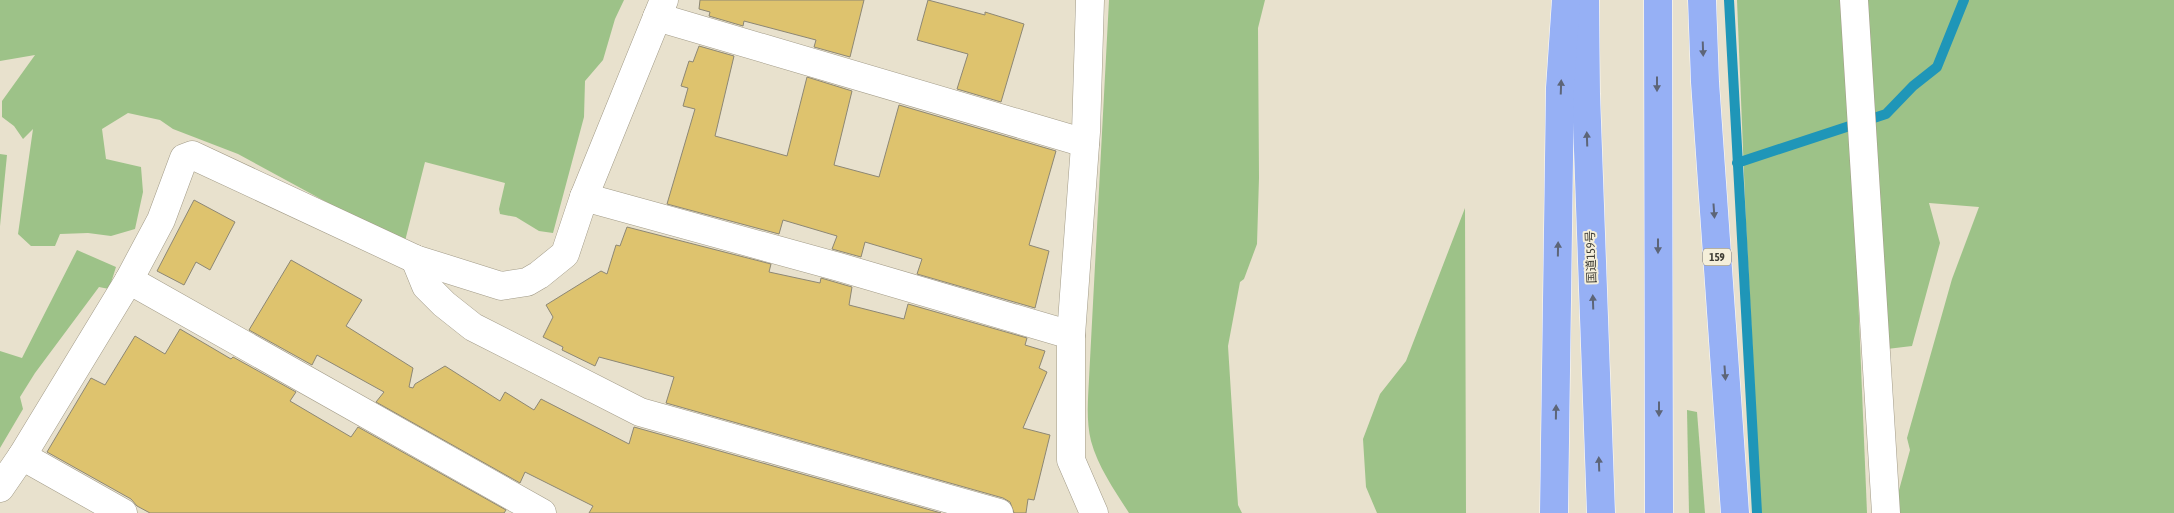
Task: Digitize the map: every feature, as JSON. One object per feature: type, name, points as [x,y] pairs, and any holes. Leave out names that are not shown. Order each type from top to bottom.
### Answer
[{"type":"highway","points":[[1554,513],[1560,98],[1566,0]]},
{"type":"highway","name":"国道159号","points":[[1585,0],[1586,94],[1601,513]]},
{"type":"highway","points":[[1658,0],[1659,513]]},
{"type":"highway","name":"159","points":[[1702,0],[1705,92],[1735,513]]},
{"type":"street","points":[[1090,0],[1085,143],[1071,335],[1071,460],[1094,513]]},
{"type":"street","points":[[1854,0],[1886,513]]},
{"type":"street","points":[[0,488],[22,456],[128,280],[161,220],[184,158],[192,154],[415,259],[501,286],[526,282],[544,272],[565,254],[584,197],[661,8],[1085,143]]},
{"type":"street","points":[[584,197],[839,267],[1071,335]]},
{"type":"street","points":[[415,259],[426,286],[444,304],[473,327],[640,412],[999,513]]},
{"type":"street","points":[[128,280],[542,513]]},
{"type":"street","points":[[22,456],[124,513]]},
{"type":"green space","points":[[0,0],[624,0],[615,19],[603,60],[585,81],[584,117],[553,233],[539,231],[516,217],[500,214],[499,209],[505,183],[425,162],[405,241],[365,223],[238,154],[173,129],[160,120],[128,113],[102,129],[106,159],[141,167],[143,192],[135,229],[111,236],[88,233],[60,234],[55,246],[31,246],[18,234],[33,129],[23,139],[14,126],[2,117],[2,101],[35,55],[0,61]]},
{"type":"green space","points":[[1109,0],[1265,0],[1258,28],[1259,178],[1257,244],[1244,279],[1240,282],[1228,346],[1238,505],[1242,513],[1129,513],[1102,469],[1091,441],[1088,418],[1088,394]]},
{"type":"green space","points":[[1737,0],[1841,0],[1854,196],[1867,513],[1761,513]]},
{"type":"green space","points":[[1866,0],[2174,0],[2174,513],[1896,513],[1896,501],[1910,450],[1907,438],[1952,279],[1979,207],[1929,203],[1940,243],[1912,346],[1887,349]]},
{"type":"green space","points":[[0,154],[7,155],[0,226]]},
{"type":"green space","points":[[1465,208],[1466,513],[1377,513],[1366,487],[1363,439],[1380,394],[1406,361]]},
{"type":"green space","points":[[77,250],[116,267],[109,289],[99,287],[35,373],[20,397],[23,409],[0,448],[0,351],[22,358]]},
{"type":"green space","points":[[1687,410],[1697,412],[1705,513],[1689,513]]},
{"type":"building","points":[[700,0],[864,0],[850,57],[814,47],[816,40],[744,21],[743,26],[709,16],[710,12],[699,9]]},
{"type":"building","points":[[928,0],[985,15],[985,12],[1024,24],[1001,102],[957,89],[968,54],[917,40]]},
{"type":"building","points":[[699,46],[734,56],[715,136],[787,156],[807,77],[852,91],[834,165],[879,177],[899,105],[1056,151],[1029,245],[1049,251],[1035,308],[917,274],[922,259],[865,242],[861,257],[832,249],[837,236],[783,220],[779,234],[667,204],[695,109],[683,106],[688,88],[681,86],[689,61],[693,62]]},
{"type":"building","points":[[194,200],[235,222],[210,270],[196,262],[184,285],[157,271]]},
{"type":"building","points":[[627,227],[771,264],[769,272],[820,283],[821,278],[852,287],[849,305],[904,319],[908,304],[1027,338],[1025,345],[1045,351],[1039,368],[1047,372],[1023,428],[1050,435],[1034,500],[1028,499],[1026,513],[1014,513],[1010,502],[1003,498],[666,403],[674,377],[599,357],[595,366],[562,350],[563,347],[543,337],[553,317],[546,305],[601,271],[607,274],[616,245],[620,246]]},
{"type":"building","points":[[291,260],[362,300],[346,326],[413,368],[409,387],[413,388],[415,384],[445,366],[500,401],[505,392],[534,410],[541,399],[629,444],[634,427],[941,513],[589,513],[593,506],[525,472],[520,483],[376,402],[384,392],[317,355],[312,365],[249,330]]},
{"type":"building","points":[[180,329],[231,359],[233,357],[296,392],[290,401],[351,437],[358,427],[506,510],[504,513],[150,513],[137,506],[131,499],[47,452],[91,378],[105,385],[135,336],[165,354]]},
{"type":"waterway","points":[[1729,0],[1757,513]]},
{"type":"waterway","points":[[1737,163],[1886,114],[1913,86],[1937,67],[1964,0]]}]
